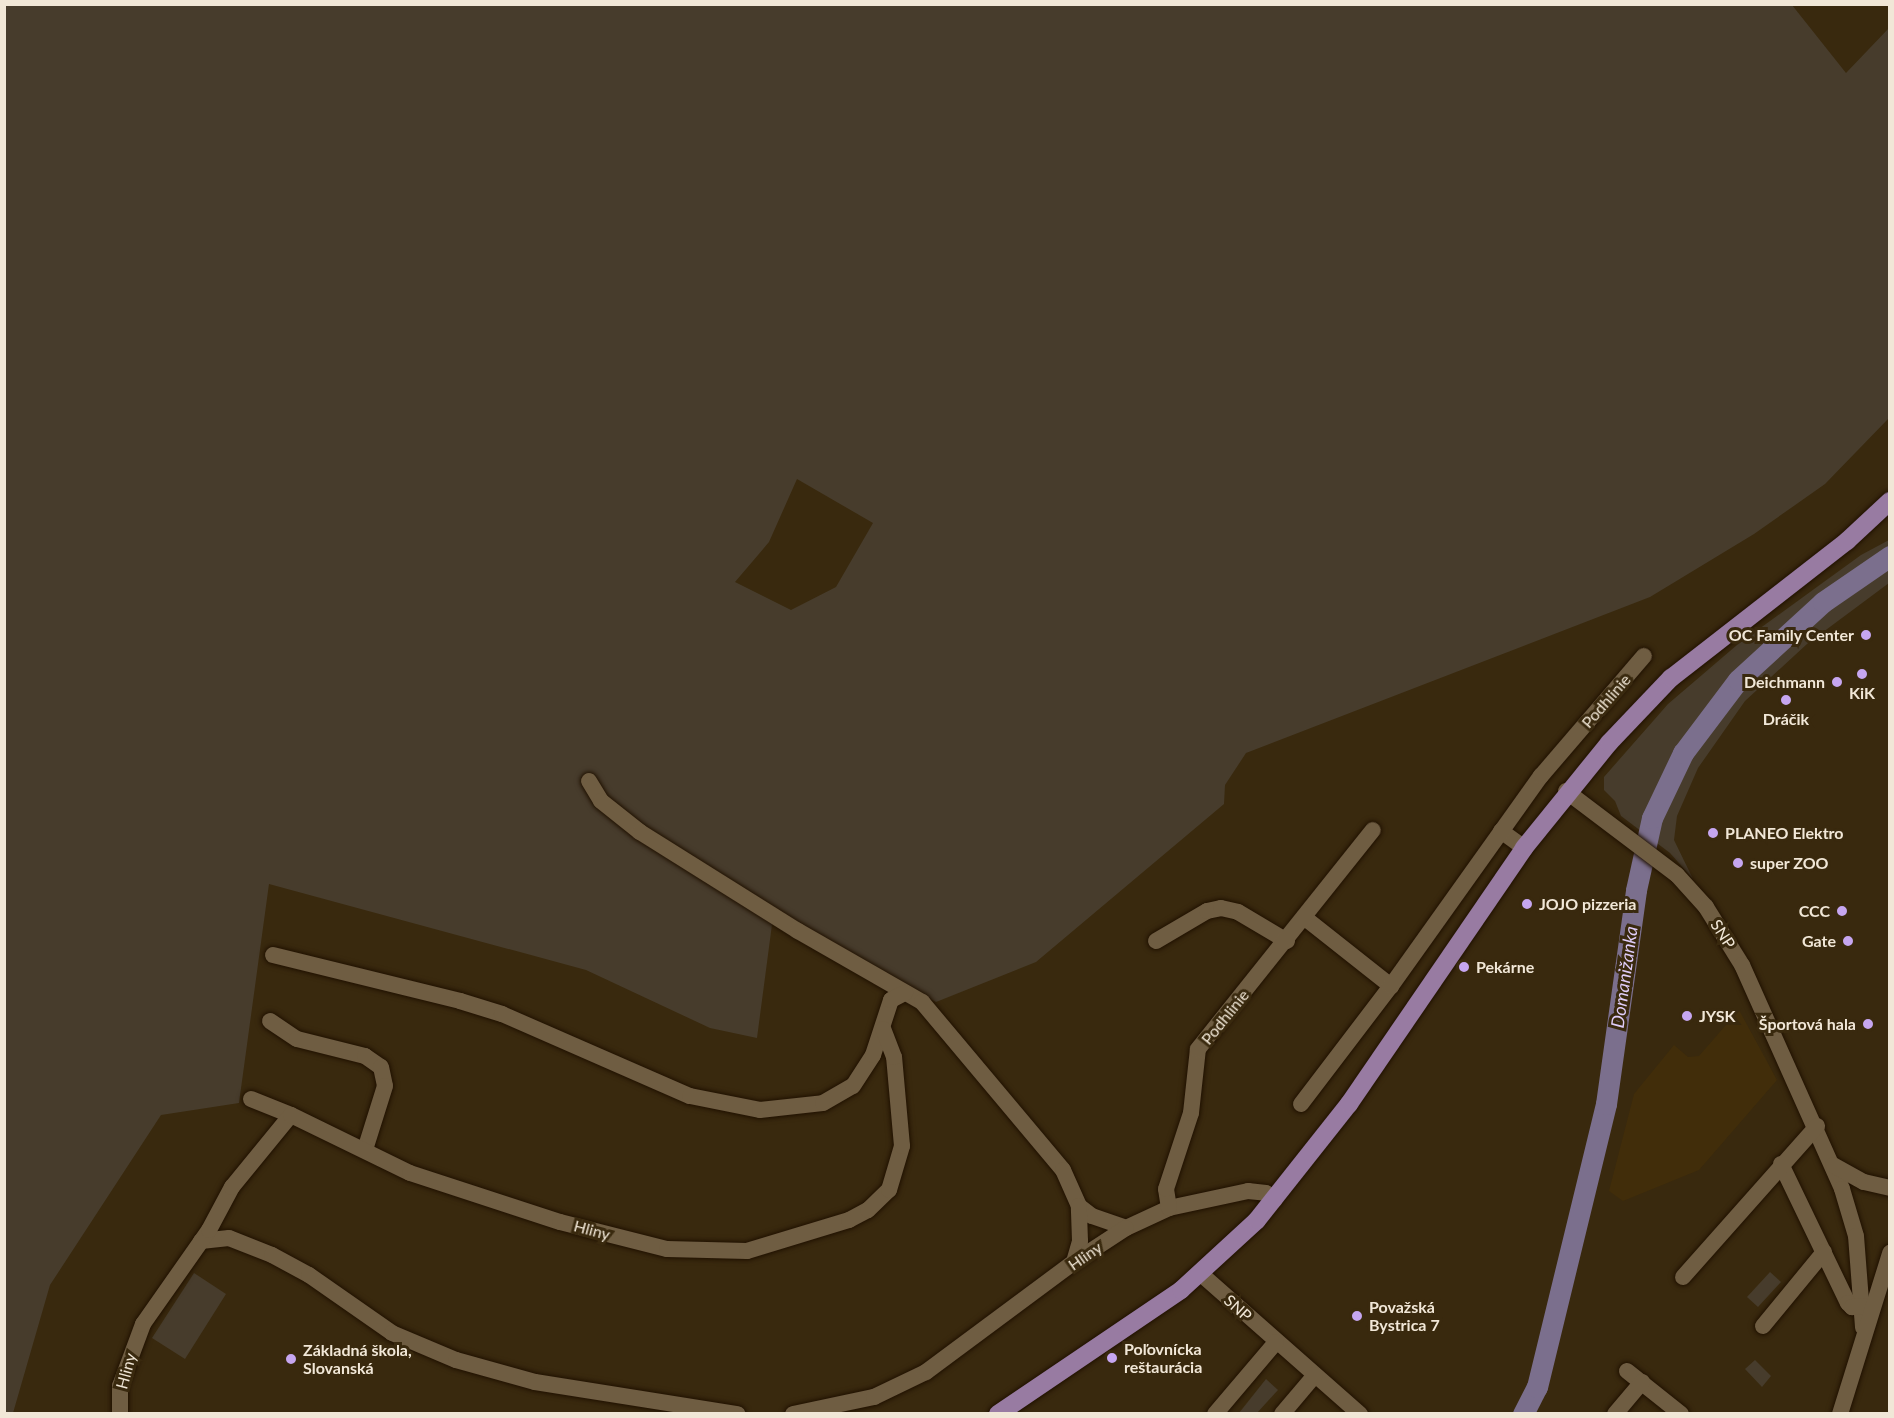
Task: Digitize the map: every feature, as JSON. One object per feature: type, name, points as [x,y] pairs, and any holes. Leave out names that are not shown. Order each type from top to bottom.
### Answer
[{"type":"main road","points":[[998,1413],[1120,1334],[1201,1274],[1275,1200],[1349,1104],[1524,848],[1566,791],[1671,678],[1847,541],[1890,501]]},
{"type":"street","name":"Podhlinie","points":[[1301,1104],[1391,986],[1541,776],[1644,656]]},
{"type":"street","points":[[590,781],[601,801],[640,832],[798,931],[926,1005],[1063,1170],[1079,1206],[1080,1241],[1074,1262]]},
{"type":"street","name":"SNP","points":[[1566,791],[1665,864],[1706,908],[1738,957],[1833,1165],[1856,1236],[1863,1328]]},
{"type":"street","name":"Podhlinie","points":[[1169,1208],[1166,1189],[1191,1113],[1198,1049],[1287,941],[1373,830]]},
{"type":"street","points":[[1501,831],[1524,848]]},
{"type":"street","points":[[1156,941],[1207,911],[1221,908],[1238,912],[1287,941]]},
{"type":"street","points":[[1305,918],[1391,986]]},
{"type":"street","points":[[273,955],[421,989],[502,1014],[690,1096],[742,1109],[798,1108],[824,1103],[842,1094],[868,1066],[883,1029],[891,1000],[905,993]]},
{"type":"street","points":[[270,1021],[297,1040],[365,1056],[381,1067],[385,1086],[365,1150]]},
{"type":"street","name":"Hliny","points":[[120,1413],[120,1386],[137,1335],[201,1241],[245,1168],[291,1115],[410,1173],[466,1193],[642,1244],[695,1253],[761,1249],[859,1215],[876,1203],[893,1182],[902,1146],[894,1057],[883,1029]]},
{"type":"street","points":[[251,1099],[291,1115]]},
{"type":"street","points":[[1683,1277],[1817,1126]]},
{"type":"street","points":[[1781,1164],[1848,1303],[1852,1307],[1863,1306]]},
{"type":"street","points":[[1833,1165],[1864,1182],[1890,1188]]},
{"type":"street","name":"Hliny","points":[[793,1413],[874,1397],[926,1372],[1074,1262],[1126,1228],[1169,1208],[1248,1191],[1266,1193],[1275,1200]]},
{"type":"street","name":"Hliny","points":[[1079,1206],[1101,1221],[1126,1228]]},
{"type":"street","points":[[201,1241],[229,1238],[272,1255],[309,1275],[392,1334],[456,1360],[535,1382],[737,1413]]},
{"type":"street","points":[[1763,1326],[1824,1252]]},
{"type":"street","name":"SNP","points":[[1840,1413],[1863,1328],[1890,1253]]},
{"type":"street","name":"SNP","points":[[1201,1274],[1276,1342],[1360,1413]]},
{"type":"street","points":[[1215,1413],[1276,1342]]},
{"type":"street","points":[[1627,1371],[1681,1413]]},
{"type":"street","points":[[1282,1413],[1315,1376]]},
{"type":"street","points":[[1615,1413],[1642,1382]]},
{"type":"shaded area","points":[[4,5],[1792,5],[1846,73],[1889,28],[1889,418],[1825,484],[1754,534],[1650,597],[1246,753],[1225,785],[1224,804],[1036,962],[936,1002],[773,917],[757,1038],[710,1028],[586,970],[269,884],[239,1103],[161,1115],[50,1285],[13,1413],[5,1413]],"holes":[[[797,479],[873,523],[836,587],[791,610],[735,582],[769,542]]]},
{"type":"shaded area","points":[[1889,540],[1889,583],[1807,644],[1745,701],[1698,768],[1677,816],[1674,840],[1693,879],[1670,853],[1621,816],[1615,801],[1604,790],[1604,777],[1668,704],[1737,645],[1861,555]]},
{"type":"shaded area","points":[[1739,1010],[1777,1080],[1699,1170],[1623,1201],[1609,1191],[1634,1094],[1674,1045],[1688,1057],[1699,1056]]},
{"type":"shaded area","points":[[1770,1272],[1781,1282],[1758,1307],[1747,1297]]},
{"type":"shaded area","points":[[194,1273],[226,1294],[185,1359],[152,1338]]},
{"type":"shaded area","points":[[1755,1360],[1771,1376],[1762,1387],[1745,1369]]},
{"type":"shaded area","points":[[1266,1379],[1278,1390],[1257,1413],[1239,1413]]},
{"type":"waterway","name":"Domanižanka","points":[[1523,1414],[1537,1387],[1606,1104],[1636,890],[1652,818],[1683,753],[1738,680],[1823,602],[1890,556]]},
{"type":"place","name":"OC Family Center","points":[[1866,635]]},
{"type":"place","name":"KiK","points":[[1862,674]]},
{"type":"place","name":"Deichmann","points":[[1837,682]]},
{"type":"place","name":"Dráčik","points":[[1786,700]]},
{"type":"place","name":"PLANEO Elektro","points":[[1713,833]]},
{"type":"place","name":"super ZOO","points":[[1738,863]]},
{"type":"place","name":"JOJO pizzeria","points":[[1527,904]]},
{"type":"place","name":"CCC","points":[[1842,911]]},
{"type":"place","name":"Gate","points":[[1848,941]]},
{"type":"place","name":"Pekárne","points":[[1464,967]]},
{"type":"place","name":"JYSK","points":[[1687,1016]]},
{"type":"place","name":"Športová hala","points":[[1868,1024]]},
{"type":"place","name":"Považská Bystrica 7","points":[[1357,1316]]},
{"type":"place","name":"Poľovnícka reštaurácia","points":[[1112,1358]]},
{"type":"place","name":"Základná škola, Slovanská","points":[[291,1359]]}]
